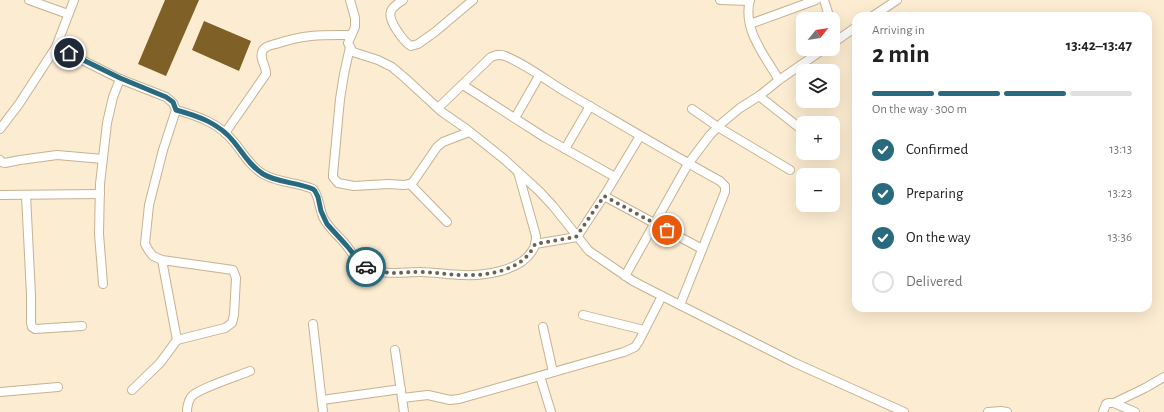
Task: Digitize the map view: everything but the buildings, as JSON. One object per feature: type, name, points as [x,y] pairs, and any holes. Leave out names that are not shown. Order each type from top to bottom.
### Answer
[{"type":"street","points":[[29,0],[68,14]]},
{"type":"street","points":[[2,123],[19,104],[56,46],[74,0]]},
{"type":"street","points":[[350,0],[355,18],[355,27],[348,43],[353,52],[378,60],[392,67],[438,108],[518,172],[553,206],[588,251],[626,276],[662,296],[795,363],[904,412]]},
{"type":"street","points":[[402,0],[394,6],[390,15],[397,31],[406,44],[411,46],[418,44],[435,32],[473,0]]},
{"type":"street","points":[[720,0],[745,0],[753,37],[779,80]]},
{"type":"street","points":[[750,24],[816,0]]},
{"type":"street","points":[[824,0],[828,12]]},
{"type":"street","points":[[879,12],[897,0]]},
{"type":"street","points":[[840,38],[852,30]]},
{"type":"street","points":[[225,133],[266,74],[261,58],[263,50],[267,46],[301,37],[324,35],[351,36]]},
{"type":"street","points":[[56,46],[120,78],[166,97],[173,102],[176,110],[163,150],[149,205],[145,244],[153,256],[162,260],[233,270],[236,278],[234,315],[232,323],[225,328],[177,340],[160,363],[132,390]]},
{"type":"street","points":[[350,47],[340,99],[333,178],[338,183],[354,186],[410,184],[413,182],[437,147],[443,142],[469,132]]},
{"type":"street","points":[[438,108],[491,57],[494,55],[504,56],[522,65],[688,164],[720,181],[725,186],[725,192],[680,305]]},
{"type":"street","points":[[626,276],[688,164],[710,135],[740,108],[814,56]]},
{"type":"street","points":[[515,118],[539,76]]},
{"type":"street","points":[[103,284],[99,234],[100,194],[107,123],[113,97],[120,78]]},
{"type":"street","points":[[462,85],[544,137],[615,177]]},
{"type":"street","points":[[759,96],[796,125]]},
{"type":"street","points":[[565,149],[590,106]]},
{"type":"street","points":[[692,109],[718,127],[790,170]]},
{"type":"street","points":[[176,110],[210,121],[225,133],[249,161],[264,174],[279,180],[313,189],[318,197],[321,211],[327,224],[360,262],[373,270],[388,273],[422,272],[478,275],[507,269],[519,264],[529,255],[535,244],[536,236],[518,172]]},
{"type":"street","points":[[535,244],[576,237],[604,196],[640,136]]},
{"type":"street","points":[[0,160],[1,162],[5,163],[57,155],[103,159]]},
{"type":"street","points":[[410,184],[447,222]]},
{"type":"street","points":[[0,195],[100,194]]},
{"type":"street","points":[[26,195],[32,327],[35,329],[45,329],[82,326]]},
{"type":"street","points":[[604,196],[702,249]]},
{"type":"street","points":[[162,260],[177,340]]},
{"type":"street","points":[[402,398],[428,395],[454,400],[630,350],[640,341],[644,330],[662,296]]},
{"type":"street","points":[[583,315],[644,330]]},
{"type":"street","points":[[313,324],[323,412]]},
{"type":"street","points":[[543,327],[553,372]]},
{"type":"street","points":[[396,350],[404,412]]},
{"type":"street","points":[[187,412],[188,404],[192,396],[204,389],[250,371]]},
{"type":"street","points":[[540,376],[551,412]]},
{"type":"street","points":[[1114,403],[1164,377]]},
{"type":"street","points":[[0,392],[58,387]]},
{"type":"street","points":[[322,400],[401,389]]},
{"type":"street","points":[[1103,412],[1106,404],[1108,403],[1114,403],[1134,412]]},
{"type":"street","points":[[988,412],[1007,412]]},
{"type":"way so far","points":[[366,267],[388,273],[422,272],[464,275],[478,275],[507,269],[524,260],[532,251],[535,244],[576,237],[604,196],[667,230]]},
{"type":"route","points":[[69,53],[120,78],[166,97],[173,102],[176,110],[210,121],[228,136],[249,161],[264,174],[292,184],[313,189],[318,197],[319,206],[327,224],[366,267]]}]
